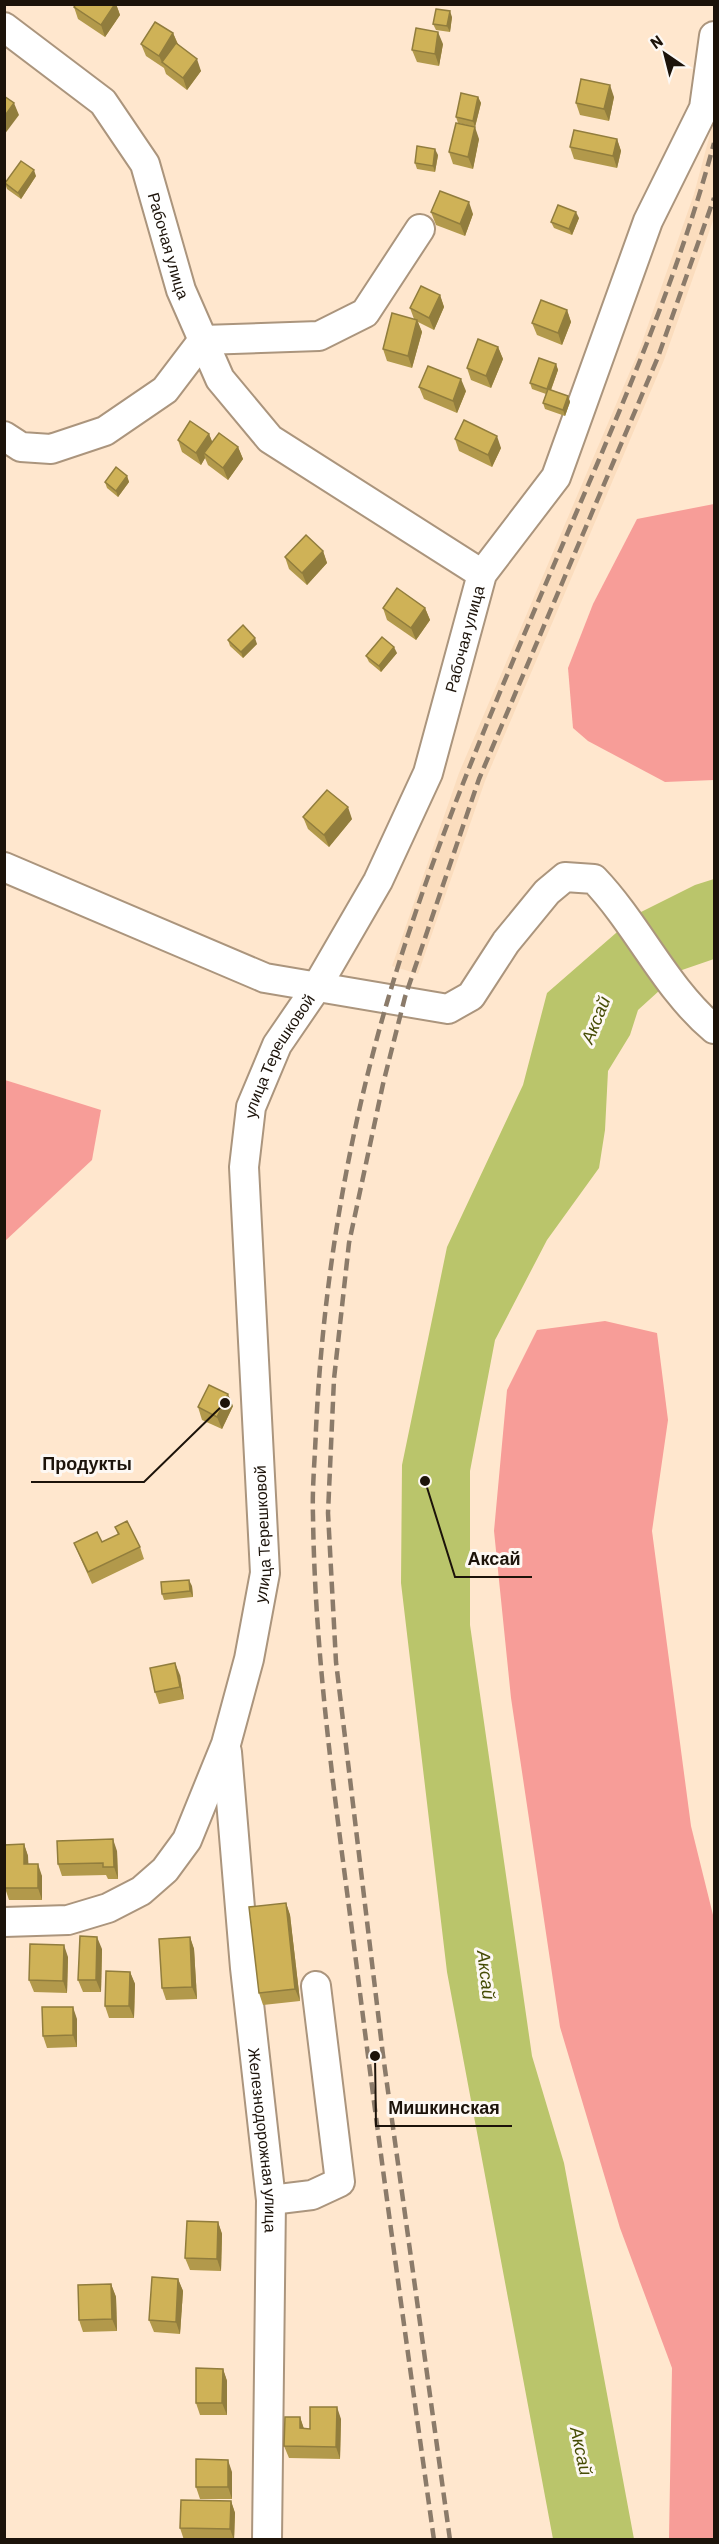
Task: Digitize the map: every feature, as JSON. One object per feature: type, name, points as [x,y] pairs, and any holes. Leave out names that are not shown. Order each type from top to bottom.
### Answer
[{"type":"street","name":"Рабочая улица","points":[[4,27],[103,102],[145,164],[180,290],[220,379],[270,439],[482,574],[428,773],[378,881],[316,988]]},
{"type":"street","points":[[482,574],[556,477],[648,221],[704,108],[714,36]]},
{"type":"street","points":[[4,436],[21,447],[51,449],[105,430],[165,390],[203,340],[319,336],[365,313],[420,228]]},
{"type":"street","points":[[4,867],[265,978],[448,1009],[471,996],[506,942],[547,892],[565,877],[594,879],[612,898],[704,1020]]},
{"type":"street","name":"улица Терешковой","points":[[4,1922],[68,1920],[108,1908],[141,1891],[165,1870],[187,1840],[226,1744],[249,1659],[265,1573],[244,1178],[251,1107],[277,1045],[316,988]]},
{"type":"street","name":"Железнодорожная улица","points":[[226,1744],[245,1968],[271,2200],[267,2540]]},
{"type":"street","points":[[271,2200],[312,2195],[340,2182],[316,1986]]},
{"type":"shaded area","points":[[714,119],[714,218],[664,360],[485,781],[418,974],[392,966],[459,773],[640,348],[694,194]]},
{"type":"shaded area","points":[[714,504],[714,780],[665,782],[588,741],[573,728],[568,668],[593,604],[637,519]]},
{"type":"shaded area","points":[[5,1080],[101,1110],[92,1160],[5,1241]]},
{"type":"shaded area","points":[[605,1321],[657,1333],[668,1420],[652,1531],[691,1826],[714,1919],[714,2539],[669,2538],[672,2368],[620,2228],[560,2027],[511,1698],[494,1531],[507,1390],[537,1330]]},
{"type":"water","points":[[714,879],[714,959],[682,970],[638,1010],[630,1035],[608,1071],[605,1130],[599,1168],[547,1240],[495,1340],[470,1471],[470,1625],[532,2056],[564,2163],[634,2539],[553,2539],[447,1972],[401,1583],[402,1465],[447,1247],[523,1085],[547,993],[639,913],[695,885]]},
{"type":"building","points":[[76,4],[115,4],[101,25],[74,7]]},
{"type":"building","points":[[436,9],[450,11],[447,26],[433,24]]},
{"type":"building","points":[[155,22],[173,33],[159,56],[141,44]]},
{"type":"building","points":[[416,28],[438,32],[435,54],[412,50]]},
{"type":"building","points":[[176,43],[197,59],[183,78],[162,62]]},
{"type":"building","points":[[581,79],[610,85],[604,109],[576,103]]},
{"type":"building","points":[[461,93],[478,97],[473,121],[456,117]]},
{"type":"building","points":[[4,96],[14,103],[4,117]]},
{"type":"building","points":[[456,123],[475,127],[468,157],[449,152]]},
{"type":"building","points":[[574,130],[617,139],[613,156],[570,147]]},
{"type":"building","points":[[417,146],[435,149],[433,166],[415,163]]},
{"type":"building","points":[[21,161],[34,170],[18,193],[5,183]]},
{"type":"building","points":[[440,191],[469,202],[460,224],[431,212]]},
{"type":"building","points":[[558,205],[576,212],[569,229],[551,222]]},
{"type":"building","points":[[421,286],[440,295],[429,318],[410,308]]},
{"type":"building","points":[[541,300],[567,310],[558,333],[532,323]]},
{"type":"building","points":[[392,313],[417,320],[408,356],[383,349]]},
{"type":"building","points":[[478,339],[498,347],[486,376],[467,368]]},
{"type":"building","points":[[539,358],[556,364],[547,389],[530,383]]},
{"type":"building","points":[[428,366],[461,379],[453,401],[419,387]]},
{"type":"building","points":[[548,389],[568,396],[563,410],[543,403]]},
{"type":"building","points":[[464,420],[497,436],[488,455],[455,439]]},
{"type":"building","points":[[190,421],[209,434],[196,453],[178,440]]},
{"type":"building","points":[[219,433],[238,447],[223,468],[204,453]]},
{"type":"building","points":[[116,467],[127,476],[116,491],[105,482]]},
{"type":"building","points":[[306,535],[323,551],[302,573],[285,557]]},
{"type":"building","points":[[397,588],[425,608],[411,628],[383,608]]},
{"type":"building","points":[[243,625],[255,638],[241,652],[228,640]]},
{"type":"building","points":[[382,637],[394,647],[379,666],[366,656]]},
{"type":"building","points":[[327,790],[348,807],[324,835],[303,817]]},
{"type":"building","points":[[209,1385],[228,1394],[217,1417],[198,1407]]},
{"type":"building","points":[[127,1521],[140,1547],[88,1572],[74,1543],[97,1532],[102,1542],[119,1534],[115,1527]]},
{"type":"building","points":[[189,1580],[190,1591],[162,1594],[161,1582]]},
{"type":"building","points":[[175,1663],[180,1687],[155,1692],[150,1668]]},
{"type":"building","points":[[113,1839],[114,1867],[103,1867],[103,1863],[58,1864],[57,1841]]},
{"type":"building","points":[[24,1844],[24,1864],[38,1864],[38,1888],[5,1888],[4,1845]]},
{"type":"building","points":[[286,1903],[295,1989],[259,1993],[249,1907]]},
{"type":"building","points":[[80,1936],[97,1937],[96,1980],[78,1980]]},
{"type":"building","points":[[190,1937],[192,1987],[162,1988],[159,1939]]},
{"type":"building","points":[[30,1944],[64,1945],[63,1981],[29,1980]]},
{"type":"building","points":[[106,1971],[130,1972],[129,2006],[105,2006]]},
{"type":"building","points":[[42,2007],[73,2007],[73,2035],[43,2036]]},
{"type":"building","points":[[187,2221],[218,2222],[217,2259],[185,2258]]},
{"type":"building","points":[[152,2277],[178,2279],[176,2322],[149,2320]]},
{"type":"building","points":[[111,2284],[112,2319],[79,2320],[78,2285]]},
{"type":"building","points":[[196,2368],[223,2369],[222,2403],[196,2403]]},
{"type":"building","points":[[310,2407],[337,2407],[336,2447],[284,2446],[285,2417],[300,2417],[300,2428],[310,2429]]},
{"type":"building","points":[[196,2459],[228,2460],[228,2487],[196,2487]]},
{"type":"building","points":[[181,2500],[231,2501],[230,2529],[180,2528]]},
{"type":"railway","points":[[434,2540],[375,2106],[322,1683],[313,1505],[319,1373],[331,1262],[362,1097],[391,989],[411,927],[479,744],[654,325],[686,235],[714,143]]},
{"type":"railway","points":[[450,2540],[383,2055],[336,1662],[328,1513],[334,1379],[349,1243],[383,1084],[405,997],[479,779],[658,357],[714,198]]},
{"type":"place","name":"Продукты","points":[[225,1403]]},
{"type":"place","name":"Аксай","points":[[425,1481]]},
{"type":"place","name":"Мишкинская","points":[[375,2056]]}]
